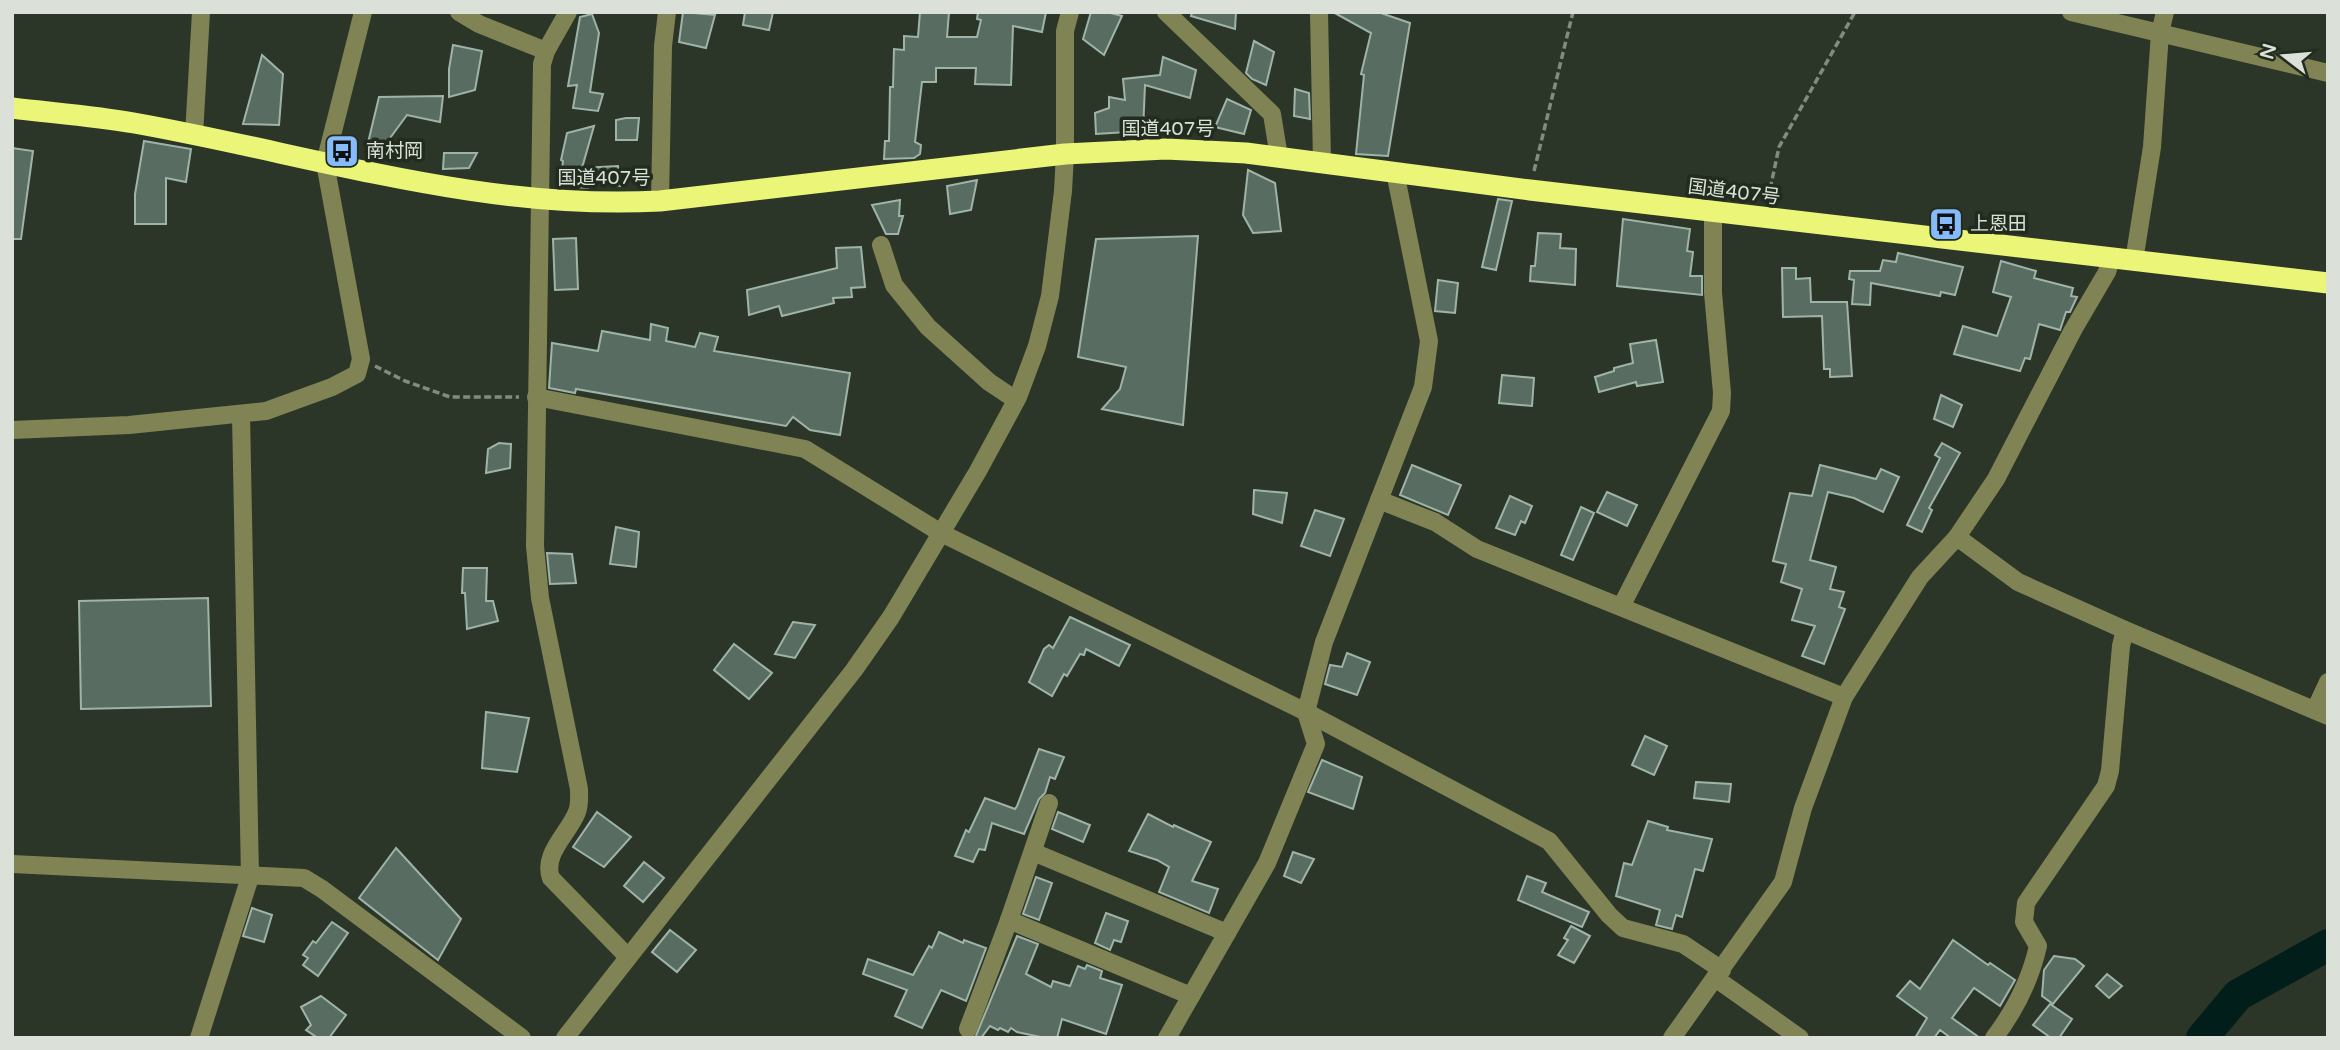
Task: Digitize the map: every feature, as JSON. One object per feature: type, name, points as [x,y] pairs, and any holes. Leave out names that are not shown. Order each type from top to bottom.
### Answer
[{"type":"highway","name":"国道407号","points":[[12,108],[132,123],[442,187],[540,200],[617,203],[660,201],[1065,154],[1166,149],[1246,153],[1713,212],[2328,283]]},
{"type":"street","points":[[194,135],[201,12]]},
{"type":"street","points":[[12,430],[129,425],[266,411],[332,387],[357,374],[361,359],[325,163],[363,12]]},
{"type":"street","points":[[459,12],[479,24],[546,51]]},
{"type":"street","points":[[568,12],[546,51],[542,64],[535,547],[539,585],[580,802],[576,814],[549,860],[548,870],[551,878],[627,957]]},
{"type":"street","points":[[565,1038],[854,670],[891,617],[1016,400],[1037,346],[1050,296],[1065,154],[1065,31],[1070,12]]},
{"type":"street","points":[[1166,12],[1272,114],[1279,157]]},
{"type":"street","points":[[1319,12],[1322,162]]},
{"type":"street","points":[[2071,12],[2328,73]]},
{"type":"street","points":[[2134,261],[2151,147],[2160,33],[2165,12]]},
{"type":"street","points":[[660,201],[663,46],[661,13]]},
{"type":"street","points":[[1167,1038],[1267,863],[1316,744],[1306,712],[1324,642],[1423,387],[1429,341],[1395,172]]},
{"type":"street","points":[[1621,607],[1721,411],[1722,393],[1713,293],[1713,212]]},
{"type":"street","points":[[881,245],[894,285],[928,327],[989,382],[1016,400]]},
{"type":"street","points":[[1672,1038],[1783,882],[1803,808],[1844,696],[1920,577],[1956,537],[1996,479],[2073,330],[2107,272],[2111,259]]},
{"type":"street","points":[[536,397],[805,449],[941,533],[1306,712],[1549,841],[1609,915],[1623,928],[1683,944],[1800,1038]]},
{"type":"street","points":[[199,1038],[250,877],[241,414]]},
{"type":"street","points":[[1380,500],[1435,522],[1476,549],[1844,696]]},
{"type":"street","points":[[1956,537],[2018,582],[2322,713],[2328,682]]},
{"type":"street","points":[[1994,1038],[2011,1016],[2025,990],[2036,956],[2038,946],[2024,922],[2026,903],[2106,786],[2110,771],[2121,646],[2125,630]]},
{"type":"street","points":[[968,1028],[1049,803]]},
{"type":"street","points":[[1032,852],[1227,933]]},
{"type":"street","points":[[12,864],[304,878],[522,1038]]},
{"type":"street","points":[[1009,920],[1191,996]]},
{"type":"path","points":[[1530,190],[1573,12]]},
{"type":"path","points":[[1764,218],[1779,147],[1855,12]]},
{"type":"path","points":[[361,359],[405,381],[450,397],[536,397]]},
{"type":"building","points":[[683,12],[715,15],[706,48],[679,42]]},
{"type":"building","points":[[745,12],[773,12],[769,30],[743,25]]},
{"type":"building","points":[[920,12],[949,12],[947,37],[977,37],[981,20],[977,19],[978,12],[1046,12],[1042,32],[1013,26],[1011,85],[975,84],[976,68],[936,68],[936,82],[922,82],[915,142],[921,145],[920,154],[914,158],[884,159],[885,141],[889,141],[894,49],[904,50],[904,36],[918,37]]},
{"type":"building","points":[[1091,12],[1122,16],[1104,55],[1083,39]]},
{"type":"building","points":[[1192,12],[1236,12],[1235,29],[1191,16]]},
{"type":"building","points":[[1333,12],[1378,12],[1410,23],[1388,156],[1356,154],[1364,75],[1361,74],[1371,33]]},
{"type":"building","points":[[592,14],[599,33],[590,92],[603,94],[598,111],[573,108],[577,85],[568,86],[580,17]]},
{"type":"building","points":[[1254,41],[1274,52],[1266,85],[1246,73]]},
{"type":"building","points":[[453,45],[482,51],[475,90],[449,97],[449,69]]},
{"type":"building","points":[[262,55],[283,74],[279,125],[243,124]]},
{"type":"building","points":[[1163,57],[1196,70],[1190,98],[1145,85],[1143,131],[1096,134],[1095,113],[1109,108],[1109,97],[1125,100],[1123,79],[1160,75]]},
{"type":"building","points":[[1295,89],[1309,93],[1310,119],[1294,116]]},
{"type":"building","points":[[443,96],[440,122],[407,115],[382,149],[367,147],[379,97]]},
{"type":"building","points":[[1227,99],[1251,110],[1244,134],[1215,127]]},
{"type":"building","points":[[639,118],[637,140],[616,140],[616,120]]},
{"type":"building","points":[[594,126],[582,168],[618,166],[620,186],[588,178],[588,188],[560,186],[561,160],[567,133]]},
{"type":"building","points":[[144,141],[191,149],[186,182],[166,178],[166,224],[135,224],[135,194]]},
{"type":"building","points":[[12,148],[33,151],[21,239],[12,239]]},
{"type":"building","points":[[444,153],[477,153],[469,168],[443,169]]},
{"type":"building","points":[[1248,170],[1275,183],[1281,231],[1253,233],[1243,215]]},
{"type":"building","points":[[977,180],[971,210],[950,214],[947,186]]},
{"type":"building","points":[[1498,199],[1512,201],[1496,270],[1482,267]]},
{"type":"building","points":[[900,200],[899,216],[903,216],[898,234],[886,234],[872,205]]},
{"type":"building","points":[[1623,219],[1690,229],[1687,251],[1693,252],[1690,276],[1702,276],[1702,295],[1617,286]]},
{"type":"building","points":[[1538,233],[1561,234],[1560,248],[1576,249],[1575,285],[1530,281],[1531,266],[1535,266]]},
{"type":"building","points":[[1198,236],[1183,425],[1102,409],[1120,389],[1126,367],[1078,357],[1096,239]]},
{"type":"building","points":[[576,238],[578,289],[555,290],[553,239]]},
{"type":"building","points":[[861,247],[865,287],[851,288],[852,297],[833,298],[834,303],[782,316],[779,306],[749,315],[747,290],[837,268],[836,248]]},
{"type":"building","points":[[1898,253],[1963,267],[1955,295],[1941,292],[1940,296],[1871,283],[1870,305],[1852,304],[1854,280],[1849,279],[1850,271],[1880,271],[1883,260],[1896,262]]},
{"type":"building","points":[[2001,261],[2036,271],[2034,278],[2073,288],[2071,296],[2077,297],[2070,312],[2066,312],[2060,330],[2039,324],[2030,359],[2025,358],[2020,371],[1954,354],[1963,326],[1997,336],[2011,297],[1993,292]]},
{"type":"building","points":[[1782,268],[1796,268],[1796,279],[1810,278],[1811,302],[1847,302],[1852,376],[1830,377],[1830,369],[1824,369],[1822,316],[1783,317]]},
{"type":"building","points":[[1438,280],[1458,283],[1455,313],[1435,311]]},
{"type":"building","points":[[651,324],[668,328],[666,341],[695,347],[700,333],[718,337],[714,351],[850,373],[840,435],[810,430],[793,417],[786,426],[576,389],[575,393],[549,388],[552,343],[598,351],[602,331],[650,340]]},
{"type":"building","points":[[1656,340],[1663,382],[1637,386],[1636,382],[1599,392],[1595,377],[1633,363],[1630,344]]},
{"type":"building","points":[[1502,375],[1534,378],[1532,406],[1499,403]]},
{"type":"building","points":[[1941,395],[1962,405],[1953,427],[1934,419]]},
{"type":"building","points":[[499,443],[511,444],[510,468],[486,473],[488,449]]},
{"type":"building","points":[[1942,443],[1960,453],[1929,508],[1932,510],[1922,532],[1907,525],[1940,458],[1935,455]]},
{"type":"building","points":[[1412,465],[1461,485],[1448,515],[1400,495]]},
{"type":"building","points":[[1820,465],[1876,479],[1881,469],[1899,477],[1883,512],[1854,498],[1828,492],[1810,560],[1836,567],[1830,589],[1844,592],[1839,607],[1845,609],[1824,664],[1802,656],[1815,626],[1792,620],[1802,589],[1781,582],[1786,564],[1773,561],[1790,493],[1812,496]]},
{"type":"building","points":[[1254,490],[1287,493],[1282,523],[1253,514]]},
{"type":"building","points":[[1607,492],[1637,505],[1627,526],[1597,512]]},
{"type":"building","points":[[1510,496],[1532,506],[1525,523],[1521,521],[1515,535],[1496,528]]},
{"type":"building","points":[[1581,507],[1594,513],[1573,560],[1561,555]]},
{"type":"building","points":[[1315,510],[1344,519],[1330,556],[1301,546]]},
{"type":"building","points":[[616,527],[639,532],[636,567],[610,564]]},
{"type":"building","points":[[547,553],[572,554],[576,583],[550,584]]},
{"type":"building","points":[[463,568],[487,568],[486,601],[493,601],[498,621],[467,629],[465,593],[462,593]]},
{"type":"building","points":[[208,598],[211,706],[81,709],[79,601]]},
{"type":"building","points":[[1070,617],[1130,645],[1119,666],[1086,649],[1067,676],[1064,674],[1052,696],[1029,682],[1044,649],[1049,645],[1053,648]]},
{"type":"building","points":[[793,622],[815,625],[795,658],[775,654]]},
{"type":"building","points":[[734,644],[772,673],[749,699],[714,670]]},
{"type":"building","points":[[1347,653],[1370,662],[1357,695],[1325,684],[1330,665],[1342,667]]},
{"type":"building","points":[[486,712],[529,718],[517,772],[482,768]]},
{"type":"building","points":[[1645,736],[1667,746],[1654,775],[1632,765]]},
{"type":"building","points":[[1039,749],[1064,757],[1055,779],[1050,777],[1024,834],[992,823],[985,850],[979,849],[973,862],[955,856],[966,830],[969,832],[985,798],[1015,809]]},
{"type":"building","points":[[1322,760],[1362,777],[1353,809],[1308,792]]},
{"type":"building","points":[[1696,782],[1731,784],[1729,802],[1694,798]]},
{"type":"building","points":[[597,812],[631,837],[604,867],[573,847]]},
{"type":"building","points":[[1058,812],[1090,825],[1083,842],[1052,829]]},
{"type":"building","points":[[1148,814],[1211,842],[1192,881],[1218,889],[1209,913],[1159,892],[1169,867],[1129,851]]},
{"type":"building","points":[[1648,821],[1668,827],[1667,830],[1712,839],[1703,871],[1695,869],[1682,917],[1676,915],[1672,929],[1656,925],[1660,910],[1616,896],[1624,863],[1632,865]]},
{"type":"building","points":[[396,848],[461,919],[438,960],[359,898]]},
{"type":"building","points":[[1293,852],[1314,859],[1301,883],[1284,876]]},
{"type":"building","points":[[644,862],[664,878],[643,902],[624,886]]},
{"type":"building","points":[[1527,876],[1546,883],[1542,892],[1589,912],[1582,927],[1518,900]]},
{"type":"building","points":[[1036,877],[1052,883],[1039,920],[1023,914]]},
{"type":"building","points":[[252,908],[272,915],[264,942],[243,936]]},
{"type":"building","points":[[1106,913],[1128,921],[1121,942],[1114,940],[1110,950],[1095,943]]},
{"type":"building","points":[[332,922],[348,933],[318,976],[303,965],[308,958],[303,955]]},
{"type":"building","points":[[1571,926],[1590,936],[1574,963],[1558,955],[1568,940],[1564,938]]},
{"type":"building","points":[[670,930],[696,950],[677,972],[652,952]]},
{"type":"building","points":[[939,932],[963,943],[964,940],[986,948],[966,1001],[941,990],[922,1028],[895,1016],[907,990],[863,974],[868,959],[913,975],[929,946],[932,948]]},
{"type":"building","points":[[1017,936],[1038,944],[1026,974],[1051,987],[1053,981],[1070,986],[1078,966],[1085,969],[1087,965],[1102,971],[1100,978],[1122,985],[1106,1034],[1062,1019],[1057,1038],[1017,1032],[1011,1028],[1008,1032],[990,1026],[981,1038],[975,1038]]},
{"type":"building","points":[[1953,940],[2015,980],[2000,1006],[1974,988],[1952,1018],[1980,1038],[1951,1038],[1940,1030],[1934,1038],[1915,1038],[1927,1018],[1897,996],[1910,981],[1920,989]]},
{"type":"building","points":[[2054,956],[2075,959],[2084,966],[2053,1004],[2042,996],[2044,970]]},
{"type":"building","points":[[2107,974],[2122,986],[2109,998],[2096,986]]},
{"type":"building","points":[[321,996],[346,1015],[329,1038],[318,1038],[306,1030],[311,1025],[301,1007]]},
{"type":"building","points":[[2050,1004],[2072,1019],[2059,1038],[2051,1038],[2033,1025]]},
{"type":"waterway","points":[[2202,1038],[2238,995],[2328,945]]},
{"type":"place","name":"南村岡","points":[[342,151]]},
{"type":"place","name":"上恩田","points":[[1946,224]]}]
